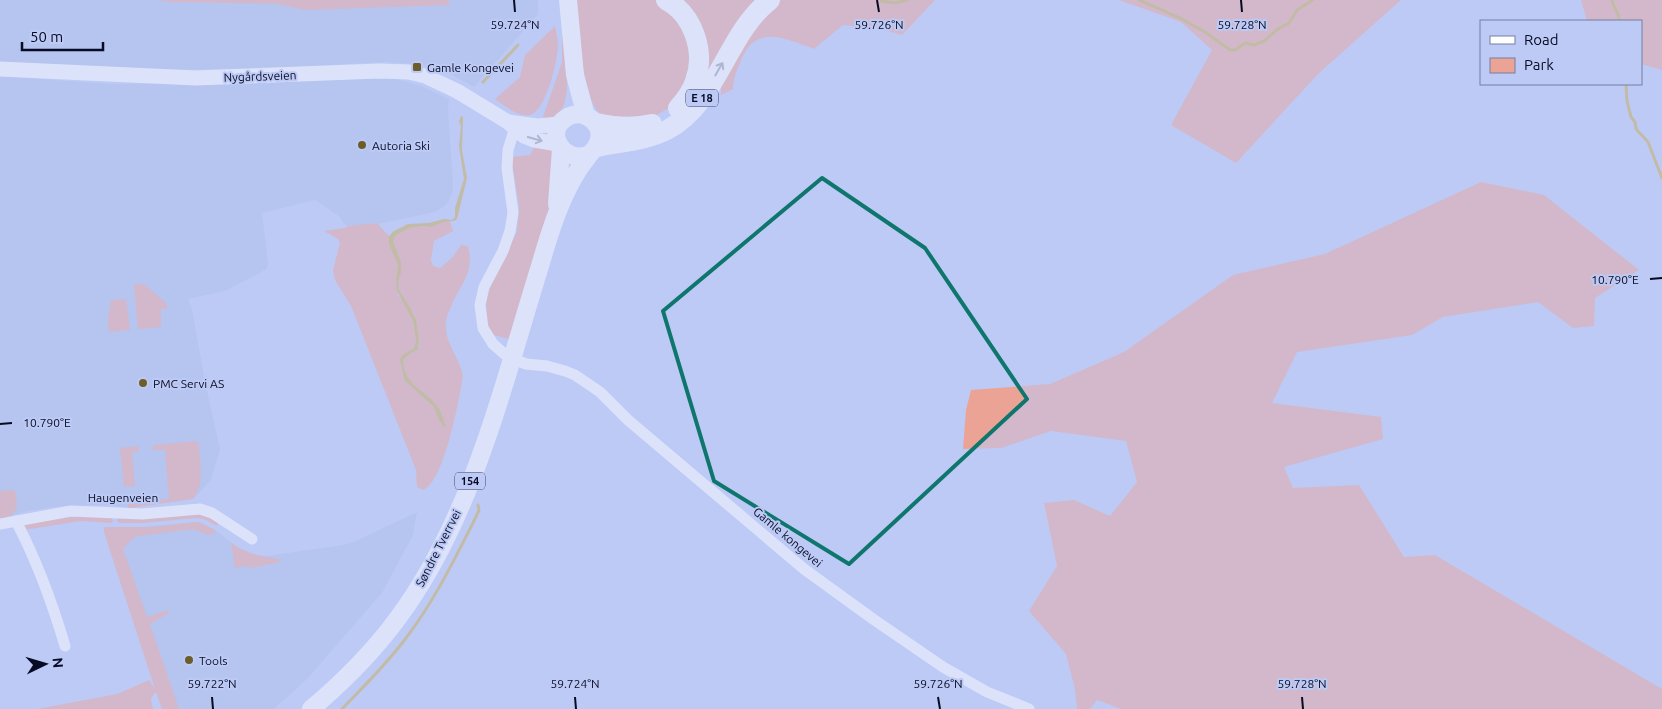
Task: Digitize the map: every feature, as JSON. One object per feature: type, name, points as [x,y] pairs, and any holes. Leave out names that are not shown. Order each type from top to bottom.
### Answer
[{"type":"highway","name":"E 18","points":[[591,120],[613,126],[632,127],[650,125],[661,121],[686,100],[695,82],[698,46],[693,28],[684,14],[666,0]]},
{"type":"highway","name":"E 18","points":[[593,151],[653,136],[680,122],[703,97],[734,44],[750,21],[770,0]]},
{"type":"main road","name":"154","points":[[556,212],[574,178],[593,151],[600,135],[591,120],[575,75],[568,0]]},
{"type":"main road","name":"154","points":[[556,212],[560,147],[557,130],[563,121],[575,75]]},
{"type":"main road","points":[[563,121],[576,114],[591,120]]},
{"type":"main road","points":[[560,147],[566,153],[577,157],[593,151]]},
{"type":"main road","name":"Søndre Tverrvei","points":[[311,709],[344,680],[383,637],[416,591],[443,544],[466,494],[490,426],[556,212]]},
{"type":"street","name":"Nygårdsveien","points":[[0,69],[196,78],[379,71],[409,72],[425,76],[457,90],[513,125],[524,136],[560,147]]},
{"type":"street","points":[[513,125],[537,126],[563,121]]},
{"type":"street","name":"Gamle kongevei","points":[[513,125],[507,168],[513,213],[510,231],[503,251],[480,299],[480,312],[485,333],[493,344],[508,358],[526,364],[547,366],[575,375],[600,392],[646,436],[804,569],[944,667],[988,692],[1029,709]]},
{"type":"street","name":"Haugenveien","points":[[0,524],[71,511],[142,514],[200,509],[212,513],[252,539]]},
{"type":"street","points":[[16,521],[46,586],[65,646]]},
{"type":"highlighted area","points":[[822,178],[925,248],[1027,399],[849,564],[714,481],[663,311]]},
{"type":"shaded area","points":[[0,0],[538,0],[538,14],[474,87],[443,70],[413,64],[386,62],[178,70],[0,62]]},
{"type":"shaded area","points":[[0,76],[111,84],[397,79],[421,86],[449,99],[452,194],[446,205],[435,212],[383,223],[348,226],[344,224],[340,217],[315,200],[262,213],[267,268],[225,291],[188,299],[192,309],[205,382],[220,449],[211,480],[193,499],[130,508],[105,505],[62,506],[28,511],[0,519]]},
{"type":"shaded area","points":[[461,116],[463,117],[462,150],[467,178],[457,219],[431,227],[409,228],[396,235],[393,241],[401,263],[398,283],[399,290],[416,320],[419,341],[418,349],[403,360],[404,369],[411,382],[433,401],[441,411],[445,428],[439,420],[434,407],[404,380],[400,359],[414,348],[416,341],[413,321],[397,291],[398,265],[389,245],[389,236],[394,231],[408,224],[429,223],[444,219],[452,220],[455,217],[455,208],[464,179],[459,146],[461,126],[459,121]]},
{"type":"shaded area","points":[[417,512],[413,535],[382,593],[307,679],[274,709],[162,709],[104,532],[104,527],[141,527],[200,522],[215,530],[239,548],[255,555],[267,556],[343,545],[356,541]]},
{"type":"green space","points":[[158,0],[449,0],[449,5],[306,10],[277,4],[171,2]]},
{"type":"green space","points":[[576,0],[655,0],[667,7],[685,28],[692,73],[671,107],[649,119],[604,117],[596,109],[587,87],[584,72]]},
{"type":"green space","points":[[678,0],[764,0],[707,84]]},
{"type":"green space","points":[[781,0],[935,0],[902,35],[877,28],[843,25],[814,49],[781,38],[761,38],[753,42],[746,50],[736,73],[733,89],[721,95],[721,79],[745,38]]},
{"type":"green space","points":[[1119,0],[1401,0],[1318,74],[1236,163],[1171,125],[1212,50],[1181,22]]},
{"type":"green space","points":[[1581,0],[1662,0],[1662,70],[1642,64],[1642,20],[1587,20]]},
{"type":"green space","points":[[555,26],[558,43],[557,52],[546,95],[536,111],[530,115],[516,113],[495,99],[520,77],[525,55]]},
{"type":"green space","points":[[562,32],[564,32],[567,73],[564,104],[561,111],[551,118],[543,120],[562,62]]},
{"type":"green space","points":[[535,146],[545,147],[552,151],[554,174],[548,211],[509,339],[493,335],[487,327],[486,295],[517,232],[519,206],[511,157],[530,155]]},
{"type":"green space","points":[[1481,182],[1544,195],[1639,270],[1595,298],[1594,326],[1573,328],[1538,302],[1443,317],[1412,335],[1297,352],[1272,403],[1381,417],[1383,439],[1284,467],[1293,488],[1359,485],[1404,557],[1435,555],[1662,689],[1662,709],[1121,709],[1097,700],[1090,709],[1077,709],[1075,689],[1066,654],[1029,611],[1057,566],[1044,503],[1074,500],[1110,516],[1137,482],[1126,441],[1051,431],[1001,448],[963,449],[966,410],[971,390],[1050,384],[1124,352],[1233,275],[1325,254]]},
{"type":"green space","points":[[444,222],[450,222],[453,231],[434,241],[431,260],[433,266],[440,268],[452,258],[461,245],[468,246],[470,256],[466,278],[446,322],[449,343],[463,376],[450,438],[444,456],[438,472],[431,483],[423,490],[417,487],[416,470],[351,306],[335,280],[333,270],[340,243],[338,239],[324,231],[377,223],[389,236],[389,245],[398,265],[396,279],[398,295],[407,307],[413,321],[416,341],[414,348],[404,354],[401,366],[404,380],[434,407],[439,420],[445,428],[441,411],[433,401],[411,382],[404,369],[403,360],[419,347],[419,341],[414,314],[399,290],[398,283],[401,268],[393,241],[396,235],[409,228],[431,227]]},
{"type":"green space","points":[[134,284],[144,284],[165,302],[168,308],[161,309],[161,327],[138,329]]},
{"type":"green space","points":[[126,299],[130,330],[109,332],[108,320],[111,300]]},
{"type":"green space","points":[[196,441],[199,445],[201,473],[199,487],[193,499],[128,507],[128,503],[169,499],[165,450],[153,450],[153,445]]},
{"type":"green space","points":[[138,446],[139,452],[132,452],[135,486],[124,487],[120,448]]},
{"type":"green space","points":[[13,490],[16,493],[17,508],[11,516],[0,519],[0,491]]},
{"type":"green space","points":[[204,514],[218,523],[217,526],[204,519],[196,518],[141,523],[119,523],[117,521],[118,518]]},
{"type":"green space","points":[[71,516],[112,518],[113,521],[112,523],[81,521],[24,530],[23,527],[26,524]]},
{"type":"green space","points":[[196,522],[215,530],[215,533],[208,535],[193,529],[134,537],[123,549],[147,617],[168,610],[169,613],[150,624],[179,709],[162,709],[156,692],[151,698],[153,709],[37,709],[117,694],[149,680],[155,689],[104,532],[104,527],[152,527]]},
{"type":"green space","points":[[231,543],[254,554],[279,559],[280,562],[253,568],[246,566],[235,568]]},
{"type":"waterway","points":[[881,1],[895,3],[907,0]]},
{"type":"waterway","points":[[1139,0],[1180,18],[1205,32],[1230,50],[1235,50],[1245,43],[1254,45],[1264,41],[1278,29],[1289,23],[1297,10],[1313,0]]},
{"type":"waterway","points":[[1612,0],[1619,20]]},
{"type":"waterway","points":[[483,82],[518,45]]},
{"type":"waterway","points":[[1626,85],[1627,101],[1631,117],[1635,122],[1636,129],[1648,142],[1662,178]]},
{"type":"waterway","points":[[342,709],[399,648],[416,625],[434,597],[473,523],[479,510],[478,505]]},
{"type":"place","name":"Gamle Kongevei","points":[[417,67]]},
{"type":"place","name":"Autoria Ski","points":[[362,145]]},
{"type":"place","name":"PMC Servi AS","points":[[143,383]]},
{"type":"place","name":"Tools","points":[[189,660]]}]
